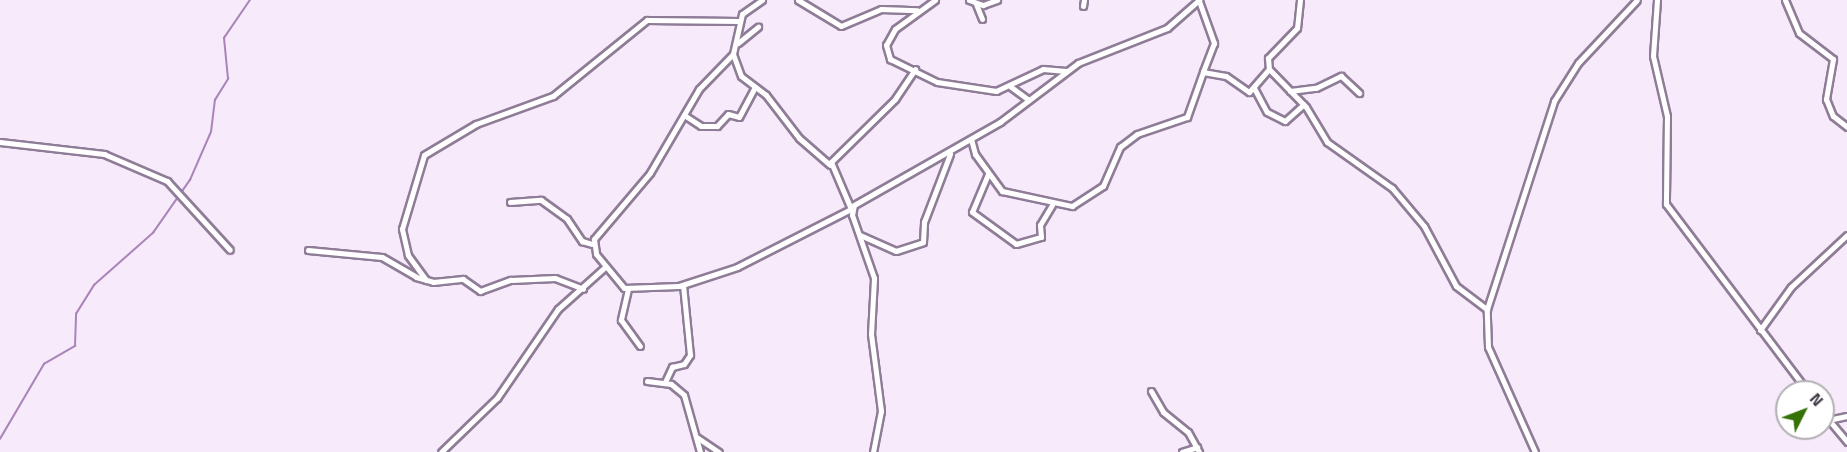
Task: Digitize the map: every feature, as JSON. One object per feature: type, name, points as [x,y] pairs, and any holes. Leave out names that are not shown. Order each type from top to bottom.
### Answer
[{"type":"street","points":[[426,280],[408,255],[402,229],[424,155],[476,123],[553,96],[647,20],[739,21],[762,0]]},
{"type":"street","points":[[798,0],[841,27],[881,9],[919,10]]},
{"type":"street","points":[[935,0],[895,29],[885,48],[890,59],[943,84],[998,91],[1011,87],[1043,69],[1066,71]]},
{"type":"street","points":[[969,0],[976,4],[982,19]]},
{"type":"street","points":[[976,4],[997,0]]},
{"type":"street","points":[[628,290],[683,285],[811,233],[950,154],[971,139],[1029,100],[1066,71],[1163,30],[1199,0],[1214,43],[1187,117],[1137,134],[1120,147],[1103,186],[1082,203],[1052,205],[1002,191],[988,174],[971,139]]},
{"type":"street","points":[[1300,0],[1298,28],[1268,58],[1269,69],[1304,104],[1328,143],[1392,188],[1424,226],[1456,286],[1487,309]]},
{"type":"street","points":[[1535,452],[1488,347],[1487,309],[1554,101],[1578,63],[1636,0]]},
{"type":"street","points":[[1657,0],[1653,57],[1667,116],[1665,201],[1799,380]]},
{"type":"street","points":[[1785,0],[1799,33],[1833,59],[1834,77],[1826,99],[1833,116],[1847,127]]},
{"type":"street","points":[[592,244],[650,173],[699,89],[733,54],[738,43],[739,21]]},
{"type":"street","points":[[738,43],[758,27]]},
{"type":"street","points":[[733,54],[741,76],[755,87],[831,166],[852,208],[874,278],[871,334],[881,424],[873,452]]},
{"type":"street","points":[[831,166],[915,69]]},
{"type":"street","points":[[1203,72],[1226,76],[1246,92],[1254,88],[1269,69]]},
{"type":"street","points":[[1290,91],[1316,88],[1341,76],[1359,93]]},
{"type":"street","points":[[684,115],[701,126],[717,126],[729,114],[739,117],[755,87]]},
{"type":"street","points":[[1011,87],[1029,100]]},
{"type":"street","points":[[1254,88],[1267,112],[1285,121],[1304,104]]},
{"type":"street","points":[[0,142],[104,154],[167,181],[230,250]]},
{"type":"street","points":[[859,234],[896,251],[922,243],[950,154]]},
{"type":"street","points":[[988,174],[972,212],[1016,244],[1041,237],[1040,225],[1052,205]]},
{"type":"street","points":[[510,202],[542,201],[567,219],[582,241],[592,244],[605,267],[628,290]]},
{"type":"street","points":[[1760,330],[1791,287],[1847,235]]},
{"type":"street","points":[[308,250],[382,257],[426,280],[463,279],[482,291],[511,280],[560,278],[583,288]]},
{"type":"street","points":[[441,452],[496,398],[534,337],[605,267]]},
{"type":"street","points":[[665,382],[672,367],[684,364],[690,355],[683,285]]},
{"type":"street","points":[[628,290],[621,320],[640,346]]},
{"type":"street","points":[[647,381],[665,382],[686,398],[700,452]]},
{"type":"street","points":[[1151,391],[1165,416],[1186,430],[1198,449],[1182,452]]},
{"type":"street","points":[[1835,428],[1847,442]]},
{"type":"street","points":[[698,438],[719,452]]},
{"type":"waterway","points":[[0,439],[44,364],[75,346],[76,314],[94,285],[153,233],[190,180],[211,132],[215,100],[228,79],[224,38],[250,0]]}]
